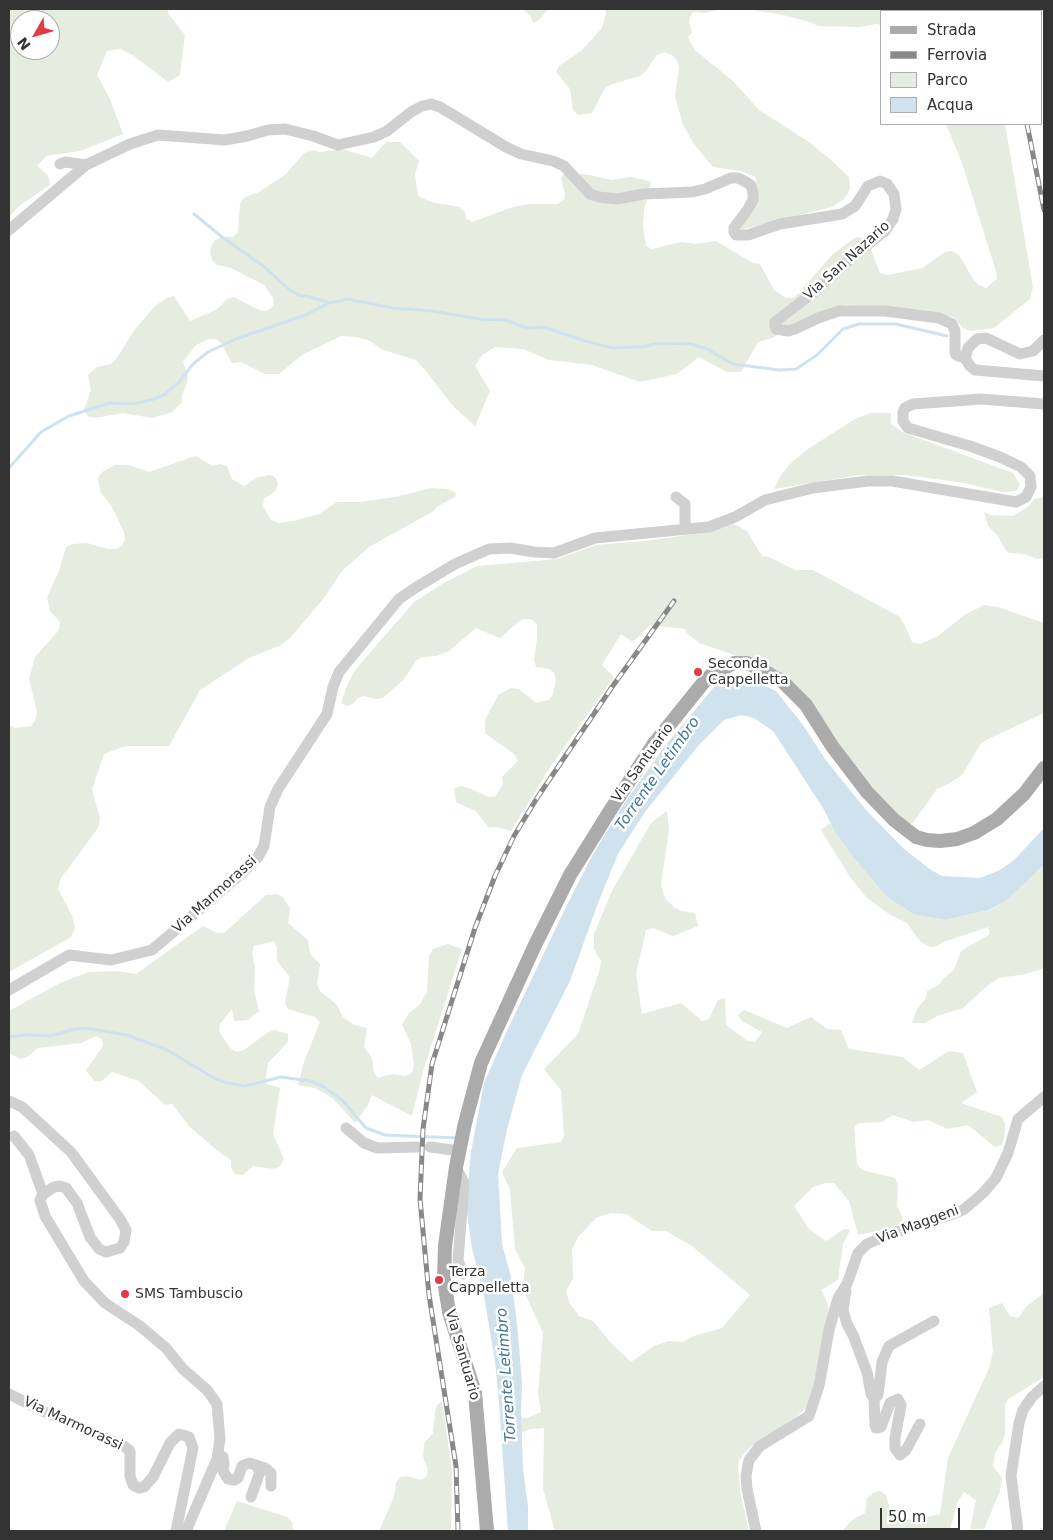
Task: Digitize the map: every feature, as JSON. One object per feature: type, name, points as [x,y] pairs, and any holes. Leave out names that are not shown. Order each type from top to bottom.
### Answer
[{"type":"main road","name":"Via Santuario","points":[[487,1531],[475,1393],[449,1312],[444,1280],[445,1246],[456,1167],[480,1063],[535,945],[570,874],[653,745],[702,683],[712,674],[734,663],[746,663],[782,681],[806,705],[832,746],[867,792],[894,820],[916,838],[940,841],[957,839],[974,833],[997,819],[1024,794],[1044,768]]},
{"type":"street","name":"Via San Nazario","points":[[9,230],[86,165],[130,144],[158,135],[225,140],[268,130],[285,129],[338,145],[374,137],[387,131],[411,112],[431,104],[440,107],[521,154],[553,161],[564,166],[590,194],[599,197],[617,199],[644,194],[692,192],[705,189],[731,178],[738,178],[751,185],[753,200],[734,228],[736,235],[748,235],[780,224],[842,214],[855,206],[872,183],[880,181],[887,184],[894,194],[896,209],[893,220],[885,231],[776,322],[776,330],[788,331],[795,329],[839,311],[884,312],[939,318],[952,324],[955,331],[956,355],[965,358]]},
{"type":"street","points":[[60,164],[65,162],[86,165]]},
{"type":"street","points":[[1044,340],[1034,351],[1020,354],[986,338],[977,339],[968,348],[965,358],[975,370],[1044,376]]},
{"type":"street","name":"Via Marmorassi","points":[[9,990],[69,955],[111,960],[152,950],[242,873],[258,857],[264,846],[270,807],[278,789],[322,724],[327,714],[333,687],[339,672],[399,599],[455,564],[489,549],[510,548],[554,553],[596,538],[709,527],[735,517],[765,500],[813,488],[868,481],[892,481],[1011,502],[1022,500],[1030,493],[1031,482],[1030,476],[1021,467],[970,446],[908,428],[903,421],[903,412],[905,408],[913,404],[981,399],[1044,404]]},
{"type":"street","points":[[676,497],[685,504],[685,529]]},
{"type":"street","name":"Via Maggeni","points":[[920,1424],[906,1450],[900,1455],[895,1448],[894,1438],[901,1405],[898,1399],[890,1403],[881,1427],[878,1428],[874,1425],[874,1398],[871,1394],[867,1372],[843,1310],[847,1284],[858,1253],[867,1244],[890,1234],[963,1210],[984,1192],[996,1178],[1008,1153],[1018,1119],[1044,1096]]},
{"type":"street","points":[[9,1102],[22,1107],[71,1152],[126,1230],[124,1242],[120,1248],[106,1252],[99,1249],[90,1237],[77,1203],[66,1188],[54,1187],[43,1194],[40,1200],[45,1216],[84,1281],[106,1303],[140,1326],[166,1348],[183,1369],[207,1390],[217,1404],[220,1439],[218,1454],[186,1531]]},
{"type":"street","points":[[346,1128],[364,1143],[377,1148],[417,1147]]},
{"type":"street","points":[[14,1136],[29,1155],[43,1194]]},
{"type":"street","points":[[430,1147],[460,1150]]},
{"type":"street","points":[[456,1167],[464,1183],[458,1260],[464,1274]]},
{"type":"street","name":"Via Maggeni","points":[[756,1531],[747,1488],[746,1476],[749,1460],[760,1446],[809,1416],[819,1386],[829,1330],[838,1298],[847,1284]]},
{"type":"street","name":"Via Maggeni","points":[[874,1398],[878,1395],[882,1362],[889,1346],[934,1320]]},
{"type":"street","points":[[1018,1531],[1011,1476],[1020,1423],[1023,1410],[1032,1397],[1044,1386]]},
{"type":"street","name":"Via Marmorassi","points":[[9,1394],[44,1412],[124,1446],[130,1451],[130,1476],[133,1485],[140,1488],[144,1487],[153,1477],[170,1443],[179,1434],[189,1438],[193,1448],[176,1531]]},
{"type":"street","points":[[218,1454],[223,1457],[224,1475],[231,1480],[238,1478],[245,1464],[256,1465],[266,1468],[271,1473],[271,1486]]},
{"type":"street","points":[[251,1497],[260,1472],[256,1465]]},
{"type":"green space","points":[[9,9],[169,9],[168,13],[185,35],[180,75],[168,82],[134,56],[121,49],[107,51],[97,75],[110,99],[123,134],[80,151],[46,156],[37,166],[48,175],[50,185],[19,206],[9,217]]},
{"type":"green space","points":[[523,9],[548,9],[534,23]]},
{"type":"green space","points":[[605,9],[744,9],[717,10],[704,13],[693,12],[689,22],[692,32],[688,38],[695,50],[734,82],[759,110],[809,142],[849,177],[850,187],[844,199],[832,207],[740,230],[758,203],[756,177],[741,171],[713,167],[694,144],[683,125],[675,96],[679,68],[677,60],[665,52],[657,55],[640,76],[612,84],[605,88],[592,113],[578,115],[573,110],[570,89],[556,72],[559,66],[582,50],[602,28],[606,14]]},
{"type":"green space","points":[[744,9],[950,9],[880,10],[880,25],[860,27],[818,26],[779,14]]},
{"type":"green space","points":[[946,125],[1005,125],[1033,287],[1030,299],[994,328],[970,331],[963,328],[953,317],[915,310],[844,305],[790,328],[772,338],[758,342],[741,372],[727,372],[699,357],[677,374],[640,382],[592,365],[549,360],[523,349],[495,347],[482,355],[475,366],[490,391],[475,426],[452,405],[416,360],[381,349],[370,341],[356,337],[341,336],[302,355],[279,374],[265,374],[241,362],[232,363],[221,343],[216,339],[209,339],[196,345],[183,362],[188,376],[187,383],[182,395],[182,402],[172,412],[152,418],[123,413],[95,418],[88,416],[84,410],[91,390],[88,375],[97,367],[111,364],[136,328],[155,306],[167,298],[174,296],[190,321],[216,310],[227,299],[234,297],[259,310],[266,311],[274,306],[273,298],[264,285],[231,268],[217,265],[212,260],[211,246],[215,240],[222,237],[233,237],[238,232],[240,203],[245,197],[259,192],[285,175],[304,153],[313,150],[320,152],[342,149],[372,158],[386,142],[400,142],[419,161],[415,174],[418,196],[431,202],[459,207],[465,212],[466,218],[472,222],[513,207],[529,204],[558,204],[564,200],[565,193],[561,179],[565,172],[611,180],[631,177],[645,180],[651,182],[644,211],[643,226],[646,246],[652,249],[681,242],[695,244],[716,241],[753,263],[760,264],[774,290],[786,298],[794,298],[833,254],[856,237],[870,240],[870,247],[880,273],[888,275],[922,268],[945,252],[952,251],[959,255],[973,279],[979,285],[986,288],[997,279],[996,271],[962,163]]},
{"type":"green space","points":[[871,413],[891,413],[891,424],[902,432],[1013,473],[1020,485],[1017,491],[1003,492],[964,483],[907,475],[860,475],[774,489],[781,475],[792,462],[808,449],[855,419]]},
{"type":"green space","points":[[195,456],[213,466],[220,464],[227,466],[232,479],[244,486],[256,478],[270,475],[276,478],[278,485],[275,491],[264,499],[263,506],[271,520],[279,523],[319,514],[337,502],[360,502],[395,497],[431,488],[448,489],[455,492],[456,496],[432,512],[369,547],[342,571],[324,598],[290,638],[281,645],[249,658],[200,690],[169,746],[125,746],[104,754],[92,789],[100,818],[98,828],[61,878],[58,889],[73,918],[75,928],[71,937],[9,972],[9,725],[15,728],[31,726],[35,721],[37,713],[29,678],[35,657],[59,630],[60,622],[50,611],[47,597],[59,571],[66,547],[72,544],[87,543],[108,549],[122,546],[125,539],[124,532],[111,505],[101,493],[99,486],[98,478],[102,472],[115,465],[129,465],[149,472]]},
{"type":"green space","points":[[1044,497],[1044,558],[1037,559],[1024,554],[1009,553],[998,536],[988,526],[984,512],[990,515],[1013,516],[1029,506],[1034,499]]},
{"type":"green space","points":[[734,524],[747,531],[762,556],[769,557],[795,570],[813,570],[900,617],[912,642],[920,644],[938,636],[966,614],[984,605],[998,607],[1044,623],[1044,713],[986,740],[980,745],[962,775],[937,789],[913,823],[909,824],[902,820],[860,774],[799,688],[778,670],[699,643],[685,629],[650,625],[633,642],[621,634],[602,665],[614,677],[551,766],[511,831],[496,827],[489,828],[476,811],[456,802],[454,788],[461,786],[489,797],[496,796],[503,784],[502,777],[518,761],[514,754],[485,733],[485,720],[498,695],[511,688],[519,689],[536,703],[549,700],[553,694],[556,680],[554,673],[549,669],[536,667],[534,660],[537,624],[531,619],[523,619],[500,638],[476,628],[449,651],[436,656],[422,657],[416,661],[404,679],[383,698],[376,699],[364,696],[347,706],[341,703],[348,683],[356,669],[414,602],[442,584],[477,566],[557,559],[596,545],[645,541],[709,532]]},
{"type":"green space","points":[[667,811],[669,829],[661,885],[665,898],[675,908],[695,913],[698,926],[673,936],[653,928],[646,930],[636,974],[642,1014],[681,1003],[702,1021],[709,1019],[718,1000],[725,998],[726,1025],[748,1041],[755,1042],[762,1032],[742,1021],[738,1015],[744,1010],[787,1028],[811,1017],[827,1029],[841,1030],[849,1049],[903,1057],[919,1070],[949,1051],[963,1053],[977,1092],[961,1103],[1002,1117],[1005,1124],[1004,1138],[1002,1145],[995,1147],[968,1125],[948,1129],[928,1120],[914,1122],[893,1115],[882,1122],[861,1123],[854,1126],[857,1164],[862,1170],[895,1178],[898,1184],[897,1206],[903,1219],[899,1224],[893,1228],[858,1235],[849,1201],[834,1183],[813,1187],[794,1206],[809,1229],[826,1241],[844,1229],[850,1230],[843,1244],[838,1280],[821,1290],[829,1310],[811,1403],[796,1417],[748,1449],[739,1460],[740,1491],[749,1531],[555,1531],[543,1489],[544,1428],[530,1429],[516,1435],[514,1417],[527,1418],[541,1412],[538,1393],[543,1333],[523,1289],[525,1268],[515,1249],[510,1190],[502,1172],[517,1148],[561,1142],[564,1136],[561,1090],[544,1069],[578,1034],[600,969],[601,961],[594,949],[594,934],[611,893],[652,822]],"holes":[[[611,1213],[626,1214],[652,1231],[666,1231],[692,1246],[750,1295],[722,1328],[694,1336],[682,1342],[668,1341],[654,1346],[631,1362],[611,1343],[593,1321],[579,1316],[570,1304],[566,1291],[573,1278],[572,1250],[578,1237],[597,1217]]]},
{"type":"green space","points":[[830,823],[854,858],[888,898],[915,915],[946,920],[990,910],[1007,900],[1044,865],[1044,968],[1026,974],[999,978],[987,986],[963,1008],[937,1016],[925,1023],[912,1023],[917,1009],[926,998],[927,991],[939,985],[954,970],[961,951],[990,934],[988,927],[943,942],[938,946],[931,947],[924,944],[907,923],[889,914],[867,898],[850,877],[821,830]]},
{"type":"green space","points":[[277,894],[283,897],[290,909],[288,923],[308,940],[310,954],[320,964],[317,984],[320,991],[336,1004],[343,1017],[354,1025],[367,1028],[364,1047],[372,1058],[374,1073],[378,1078],[391,1074],[406,1076],[412,1073],[414,1065],[411,1044],[402,1025],[409,1013],[420,1004],[427,992],[429,956],[433,949],[448,944],[462,949],[422,1075],[412,1116],[372,1095],[368,1105],[355,1123],[332,1098],[315,1088],[298,1085],[304,1062],[320,1022],[315,1017],[288,1009],[285,1003],[290,977],[277,961],[277,947],[274,941],[254,946],[252,953],[255,968],[254,990],[259,1011],[248,1020],[234,1021],[232,1009],[220,1024],[219,1031],[230,1048],[237,1052],[244,1050],[274,1030],[288,1034],[288,1042],[268,1063],[266,1077],[267,1084],[280,1088],[273,1134],[284,1159],[280,1166],[274,1169],[253,1166],[243,1175],[235,1174],[231,1167],[231,1160],[190,1127],[172,1104],[165,1105],[139,1081],[112,1072],[102,1081],[94,1081],[86,1070],[103,1046],[102,1039],[96,1036],[81,1043],[38,1048],[27,1057],[20,1059],[9,1053],[9,1011],[60,983],[89,972],[116,971],[136,974],[203,926],[217,933],[224,933],[266,895]]},
{"type":"green space","points":[[1044,1293],[1044,1377],[1008,1399],[1005,1405],[1005,1433],[1003,1441],[995,1453],[993,1466],[1002,1478],[1000,1491],[984,1529],[970,1529],[976,1500],[964,1492],[957,1503],[950,1531],[842,1531],[852,1520],[865,1513],[867,1499],[873,1493],[880,1491],[886,1495],[890,1509],[900,1518],[914,1520],[940,1514],[948,1458],[990,1366],[993,1351],[989,1308],[1002,1303],[1010,1316],[1018,1318],[1027,1306]]},
{"type":"green space","points":[[442,1401],[452,1471],[451,1531],[379,1531],[394,1497],[396,1483],[400,1477],[407,1476],[421,1480],[427,1476],[428,1469],[423,1457],[424,1443],[433,1433],[437,1405]]},
{"type":"green space","points":[[237,1501],[287,1517],[292,1522],[292,1531],[224,1531]]},
{"type":"water","name":"Torrente Letimbro","points":[[743,676],[776,691],[803,725],[825,759],[866,810],[904,849],[931,870],[942,876],[980,878],[1000,870],[1014,860],[1044,828],[1044,865],[1007,900],[989,910],[946,920],[915,915],[888,898],[854,858],[834,830],[823,808],[773,731],[754,718],[742,715],[724,720],[698,746],[645,812],[618,854],[570,981],[522,1075],[507,1129],[498,1174],[502,1244],[511,1277],[518,1333],[522,1384],[523,1469],[528,1507],[528,1531],[508,1531],[495,1361],[484,1296],[472,1248],[466,1207],[471,1152],[484,1083],[563,913],[593,854],[621,808],[665,746],[719,681]]},
{"type":"waterway","points":[[194,214],[222,237],[262,265],[291,291],[329,303],[348,299],[393,308],[432,311],[480,319],[505,320],[527,328],[543,327],[613,348],[642,347],[660,343],[691,344],[707,349],[733,364],[779,370],[796,369],[817,355],[843,329],[859,324],[896,324],[947,336]]},
{"type":"waterway","points":[[9,468],[41,432],[69,416],[110,403],[132,404],[164,395],[179,382],[193,364],[208,352],[236,339],[308,314],[329,303]]},
{"type":"waterway","points":[[9,1037],[25,1035],[51,1036],[85,1028],[127,1035],[167,1050],[214,1078],[227,1083],[245,1086],[281,1077],[310,1081],[324,1087],[342,1100],[366,1128],[385,1135],[458,1138]]},
{"type":"railway","points":[[1027,125],[1044,210]]},
{"type":"railway","points":[[458,1531],[456,1466],[429,1295],[420,1199],[423,1129],[432,1064],[475,928],[495,876],[514,836],[537,798],[612,687],[674,601]]},
{"type":"place","name":"Seconda Cappelletta","points":[[698,672]]},
{"type":"place","name":"Terza Cappelletta","points":[[439,1280]]},
{"type":"place","name":"SMS Tambuscio","points":[[125,1294]]}]
